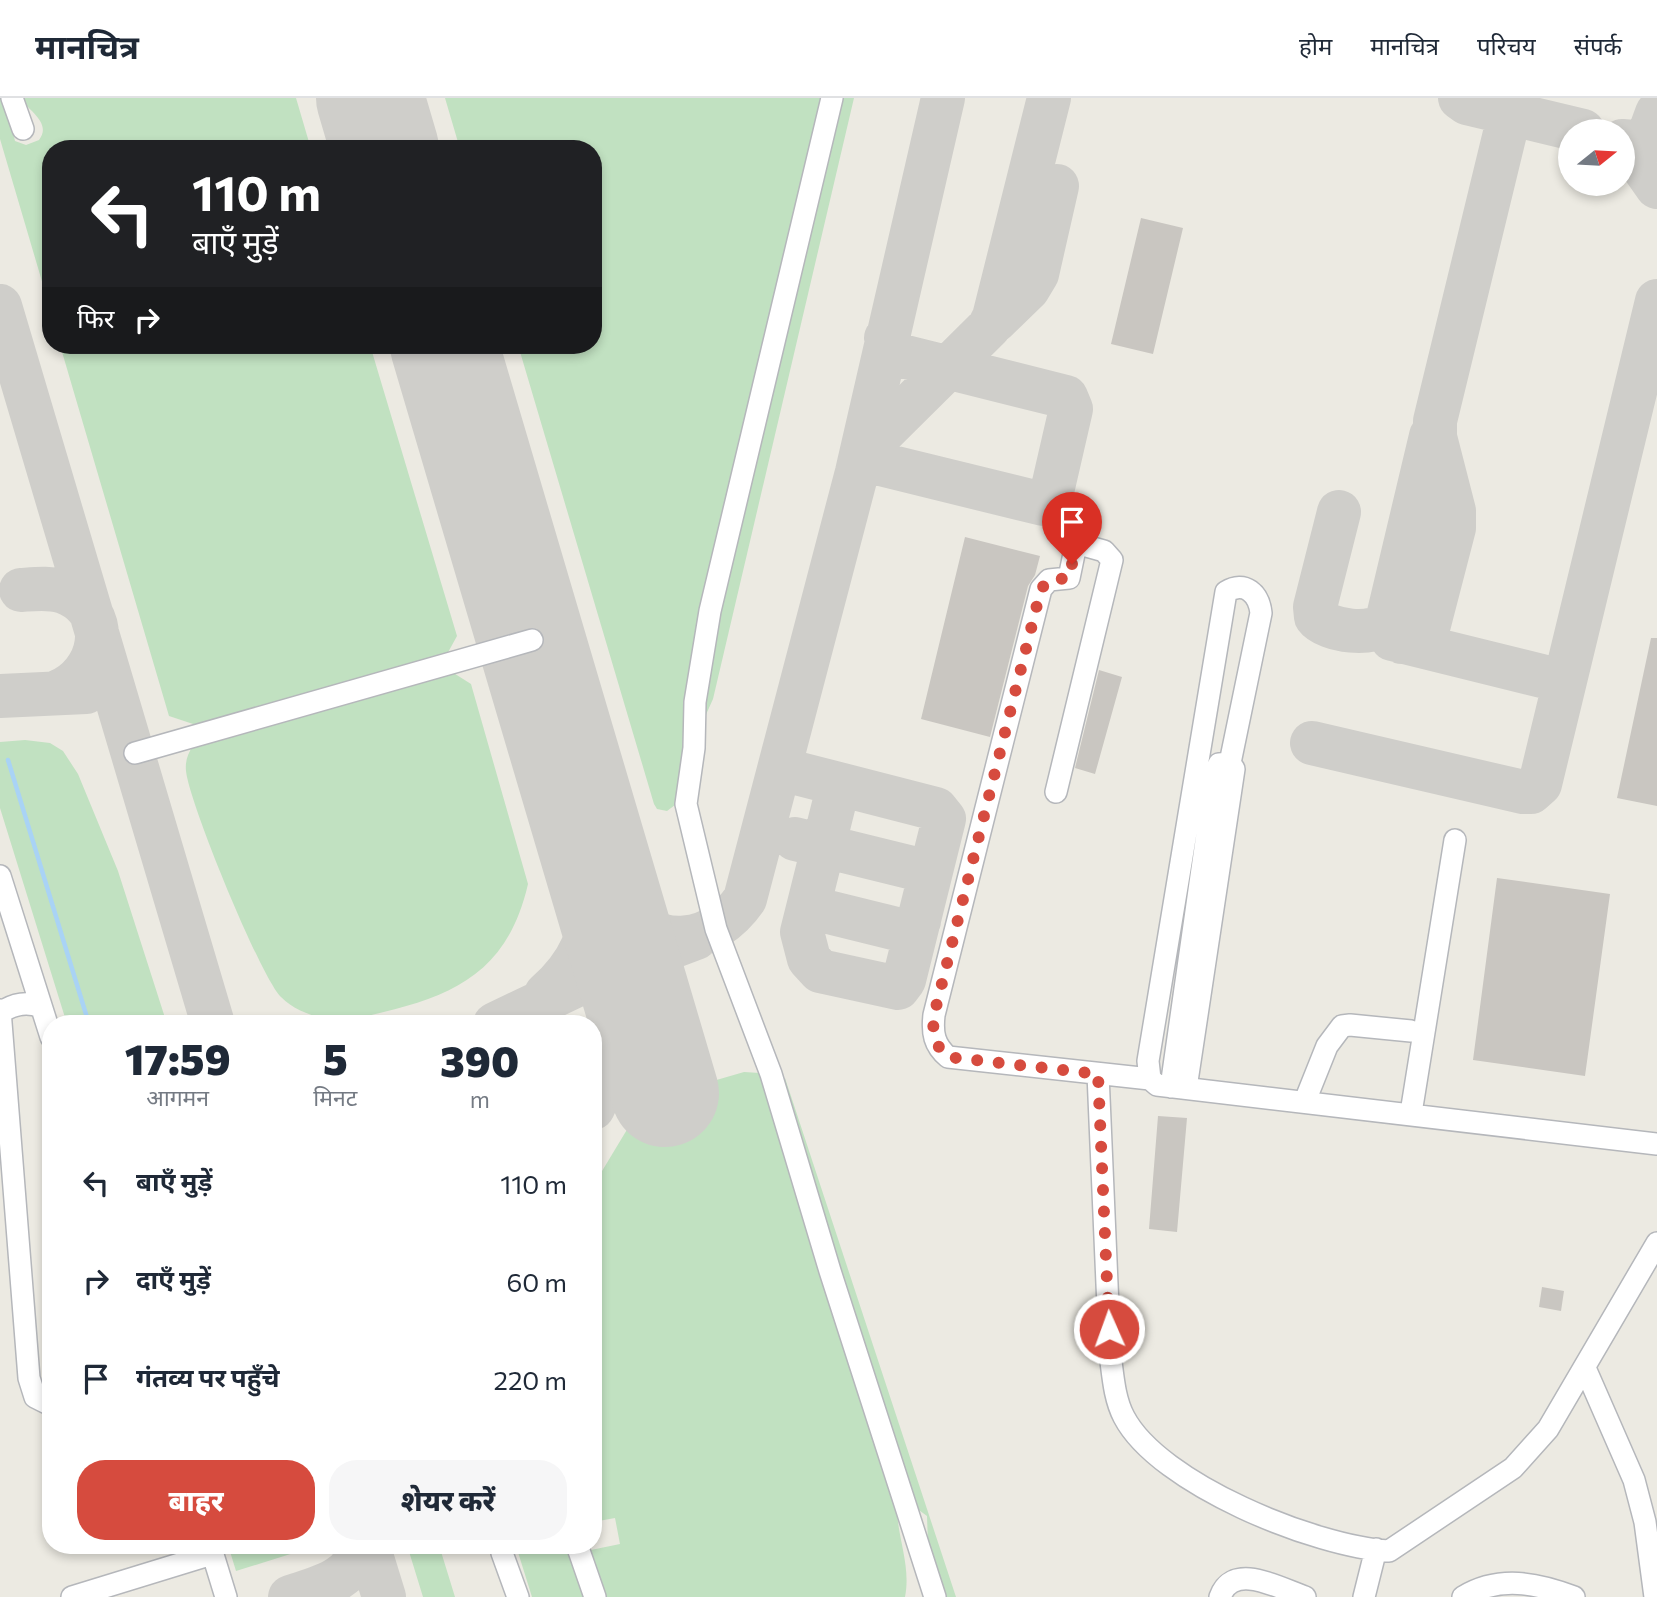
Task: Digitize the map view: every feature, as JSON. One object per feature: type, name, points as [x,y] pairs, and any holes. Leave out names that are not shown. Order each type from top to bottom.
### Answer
[{"type":"lane","points":[[12,98],[23,129]]},
{"type":"lane","points":[[832,98],[710,611],[695,702],[694,748],[686,804],[716,929],[771,1074],[929,1593]]},
{"type":"lane","points":[[1056,792],[1112,560],[1104,551],[1079,544],[1074,549],[1069,578],[1049,580],[1041,589],[934,1015],[933,1031],[937,1048],[948,1057],[1150,1079],[1157,1085],[1179,1088],[1411,1113],[1657,1144]]},
{"type":"lane","points":[[1150,1079],[1148,1061],[1226,592],[1241,587],[1253,592],[1260,601],[1261,613],[1230,763],[1234,769],[1179,1088]]},
{"type":"lane","points":[[135,753],[532,640]]},
{"type":"lane","points":[[1411,1113],[1455,840]]},
{"type":"lane","points":[[0,876],[44,1015]]},
{"type":"lane","points":[[41,1007],[33,1004],[14,1005],[0,1011],[29,1378],[35,1397],[42,1400]]},
{"type":"lane","points":[[1305,1101],[1327,1046],[1342,1026],[1350,1024],[1411,1031]]},
{"type":"lane","points":[[1098,1074],[1110,1354],[1117,1400],[1125,1419],[1173,1469],[1214,1494],[1310,1533],[1389,1551],[1513,1468],[1548,1429],[1657,1243]]},
{"type":"lane","points":[[1585,1368],[1634,1479],[1645,1521],[1655,1597]]},
{"type":"lane","points":[[1364,1597],[1376,1549]]},
{"type":"lane","points":[[72,1597],[197,1554]]},
{"type":"lane","points":[[213,1554],[226,1597]]},
{"type":"lane","points":[[502,1554],[519,1597]]},
{"type":"lane","points":[[580,1554],[595,1597]]},
{"type":"lane","points":[[1220,1597],[1224,1586],[1236,1578],[1247,1577],[1305,1597]]},
{"type":"lane","points":[[1463,1597],[1478,1588],[1501,1582],[1546,1587],[1574,1597]]},
{"type":"green space","points":[[0,98],[5,98],[15,141],[26,145],[39,140],[43,128],[38,118],[20,98],[296,98],[308,140],[42,140],[42,281],[0,139]]},
{"type":"green space","points":[[445,98],[824,98],[679,802],[667,811],[657,809],[654,804],[521,354],[602,354],[602,140],[457,140]]},
{"type":"green space","points":[[841,98],[854,98],[713,699],[704,719],[706,670]]},
{"type":"green space","points":[[63,354],[373,354],[457,636],[446,656],[196,725],[169,716]]},
{"type":"green space","points":[[452,672],[471,684],[528,884],[517,918],[503,945],[485,966],[464,982],[439,995],[412,1004],[373,1015],[312,1015],[295,1008],[281,997],[271,983],[212,851],[186,771],[186,761],[193,746]]},
{"type":"green space","points":[[25,740],[50,743],[63,751],[78,774],[118,871],[164,1015],[64,1015],[0,808],[0,742]]},
{"type":"green space","points":[[744,1072],[760,1073],[897,1510],[905,1564],[905,1597],[600,1597],[587,1554],[602,1554],[602,1548],[620,1544],[615,1518],[602,1520],[602,1171],[631,1123],[627,1106]]},
{"type":"green space","points":[[785,1078],[956,1597],[943,1597],[928,1544],[927,1516],[912,1505],[785,1095]]},
{"type":"green space","points":[[231,1554],[290,1554],[236,1571]]},
{"type":"green space","points":[[410,1554],[442,1554],[455,1597],[423,1597]]},
{"type":"green space","points":[[519,1554],[569,1554],[592,1597],[532,1597]]},
{"type":"building","points":[[1141,218],[1183,228],[1153,354],[1111,344]]},
{"type":"building","points":[[965,537],[1040,556],[1035,575],[1028,586],[990,737],[921,719]]},
{"type":"building","points":[[1651,638],[1657,638],[1657,806],[1617,798]]},
{"type":"building","points":[[1099,670],[1122,677],[1095,774],[1075,768]]},
{"type":"building","points":[[1497,878],[1610,894],[1585,1076],[1473,1060]]},
{"type":"building","points":[[1158,1116],[1187,1118],[1177,1232],[1149,1229]]},
{"type":"building","points":[[1542,1287],[1564,1291],[1561,1311],[1539,1307]]},
{"type":"waterway","points":[[8,760],[86,1015]]},
{"type":"taxiway","points":[[595,858],[620,907],[635,922],[651,932],[668,937],[685,938],[701,934],[717,926],[745,899],[857,472],[943,98]]},
{"type":"taxiway","points":[[861,459],[871,444],[989,327],[994,317],[1049,98]]},
{"type":"taxiway","points":[[1460,98],[1467,103],[1558,125]]},
{"type":"taxiway","points":[[1387,621],[1392,634],[1402,642],[1426,636],[1454,528],[1454,511],[1435,437],[1435,421],[1506,129],[1506,98]]},
{"type":"taxiway","points":[[1635,142],[1646,143],[1657,113]]},
{"type":"taxiway","points":[[1635,157],[1657,187]]},
{"type":"taxiway","points":[[995,321],[1028,289],[1037,274],[1057,186]]},
{"type":"taxiway","points":[[1312,743],[1523,792],[1531,792],[1540,784],[1657,301]]},
{"type":"taxiway","points":[[0,306],[210,1015]]},
{"type":"taxiway","points":[[857,472],[872,462],[1043,504],[1051,496],[1071,409],[1066,397],[894,354],[886,338]]},
{"type":"taxiway","points":[[1339,512],[1315,607],[1316,617],[1321,622],[1340,629],[1373,630],[1387,621],[1431,436]]},
{"type":"taxiway","points":[[21,590],[48,589],[64,592],[80,601],[91,614],[96,628],[92,658],[84,672],[72,684],[57,692]]},
{"type":"taxiway","points":[[1392,639],[1554,679],[1564,677],[1567,672]]},
{"type":"taxiway","points":[[0,696],[86,692]]},
{"type":"taxiway","points":[[784,761],[792,772],[936,809],[944,819],[904,980],[898,988],[820,971],[809,959],[802,932],[835,800],[832,787],[825,782]]},
{"type":"taxiway","points":[[795,839],[921,870],[928,877],[928,884]]},
{"type":"taxiway","points":[[546,994],[571,966],[587,934],[595,899],[594,862]]},
{"type":"taxiway","points":[[812,894],[813,903],[820,910],[901,930],[912,929],[919,921]]},
{"type":"taxiway","points":[[514,1015],[598,975],[696,938]]},
{"type":"taxiway","points":[[602,1088],[611,1066],[623,1007],[620,942]]},
{"type":"taxiway","points":[[290,1597],[334,1581],[351,1567],[359,1554]]},
{"type":"taxiway","points":[[371,1554],[384,1597]]},
{"type":"runway","points":[[370,98],[382,140]]},
{"type":"runway","points":[[447,354],[665,1093]]},
{"type":"route","points":[[1072,564],[1069,578],[1065,581],[1049,580],[1044,582],[1041,589],[934,1015],[933,1031],[937,1048],[948,1057],[970,1062],[1098,1074],[1109,1329]]}]
